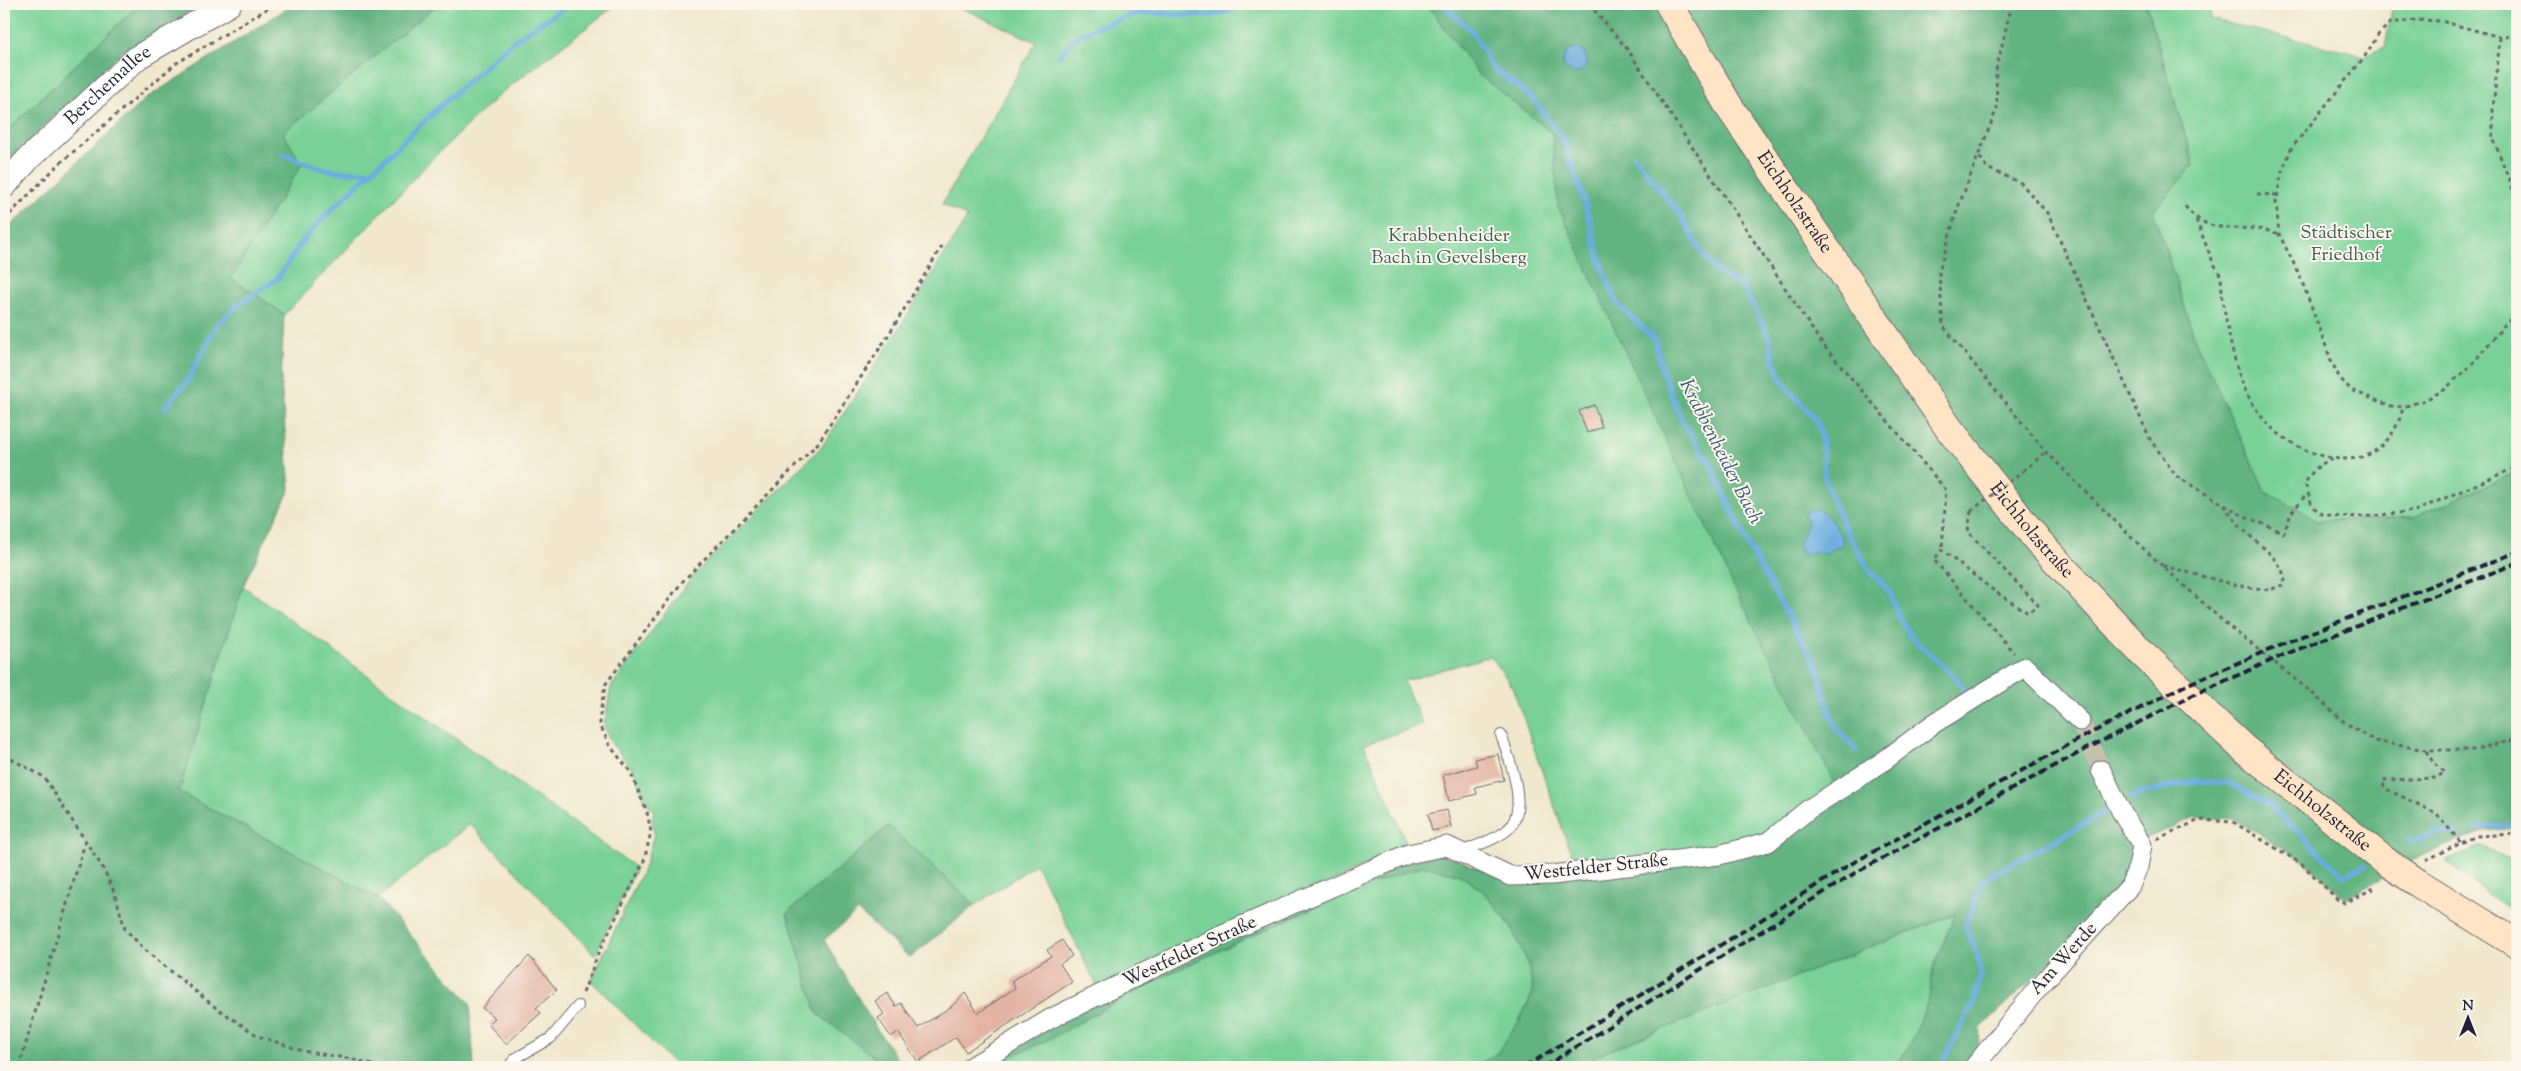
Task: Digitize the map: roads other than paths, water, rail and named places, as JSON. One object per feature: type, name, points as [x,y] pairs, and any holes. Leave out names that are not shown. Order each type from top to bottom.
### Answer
[{"type":"main road","name":"Eichholzstraße","points":[[1669,4],[1730,108],[1950,430],[2038,541],[2143,654],[2243,748],[2384,860],[2422,871],[2517,944]]},
{"type":"street","name":"Berchemallee","points":[[4,186],[29,158],[138,57],[229,4]]},
{"type":"street","name":"Westfelder Straße","points":[[971,1067],[1050,1019],[1221,935],[1408,854],[1448,846],[1510,876],[1552,875],[1719,855],[1768,842],[1809,810],[1881,763],[1933,724],[2025,667],[2080,721]]},
{"type":"street","name":"Am Werde","points":[[1974,1067],[2036,989],[2130,886],[2138,867],[2142,845],[2123,815],[2101,770]]},
{"type":"lane","points":[[1460,852],[1489,841],[1508,830],[1515,815],[1517,802],[1515,777],[1501,735]]},
{"type":"lane","points":[[508,1067],[516,1058],[551,1038],[578,1006]]},
{"type":"water","points":[[1575,49],[1583,53],[1587,61],[1583,69],[1575,73],[1567,69],[1563,61],[1567,53]]},
{"type":"water","points":[[1816,509],[1832,521],[1843,539],[1842,545],[1833,548],[1826,554],[1817,552],[1803,555],[1798,544],[1808,524],[1804,516],[1808,510]]},
{"type":"waterway","points":[[165,408],[188,380],[216,326],[237,306],[279,277],[301,243],[325,216],[441,105],[516,39],[570,4]]},
{"type":"waterway","points":[[1059,56],[1080,35],[1131,16],[1147,13],[1196,16],[1220,14],[1241,4]]},
{"type":"waterway","name":"Krabbenheider Bach","points":[[1442,4],[1472,31],[1492,67],[1532,98],[1562,138],[1584,200],[1603,270],[1618,305],[1655,340],[1662,370],[1682,421],[1710,463],[1752,553],[1817,666],[1829,711],[1837,729],[1856,750]]},
{"type":"waterway","points":[[283,154],[306,163],[336,171],[372,171]]},
{"type":"waterway","points":[[1634,156],[1681,216],[1702,253],[1719,273],[1742,286],[1769,337],[1774,362],[1785,385],[1817,421],[1822,440],[1824,474],[1833,503],[1851,539],[1870,571],[1889,591],[1898,616],[1912,638],[1957,679],[1963,689]]},
{"type":"waterway","points":[[2132,798],[2141,793],[2197,781],[2229,783],[2270,805],[2344,876],[2365,865]]},
{"type":"waterway","points":[[1940,1067],[1974,1002],[1981,972],[1976,950],[1965,927],[1983,880],[2104,813]]},
{"type":"waterway","points":[[2477,828],[2517,825]]},
{"type":"waterway","points":[[2409,842],[2435,833],[2455,832]]},
{"type":"tunnel","points":[[2080,721],[2101,770]]},
{"type":"railway","points":[[1525,1067],[1849,865],[2083,737],[2186,685],[2282,644],[2517,552]]},
{"type":"railway","points":[[1544,1067],[1855,873],[2088,748],[2195,694],[2286,654],[2517,563]]},
{"type":"park label","name":"Städtischer Friedhof","points":[[2346,244]]},
{"type":"park label","name":"Krabbenheider Bach in Gevelsberg","points":[[1449,247]]}]
